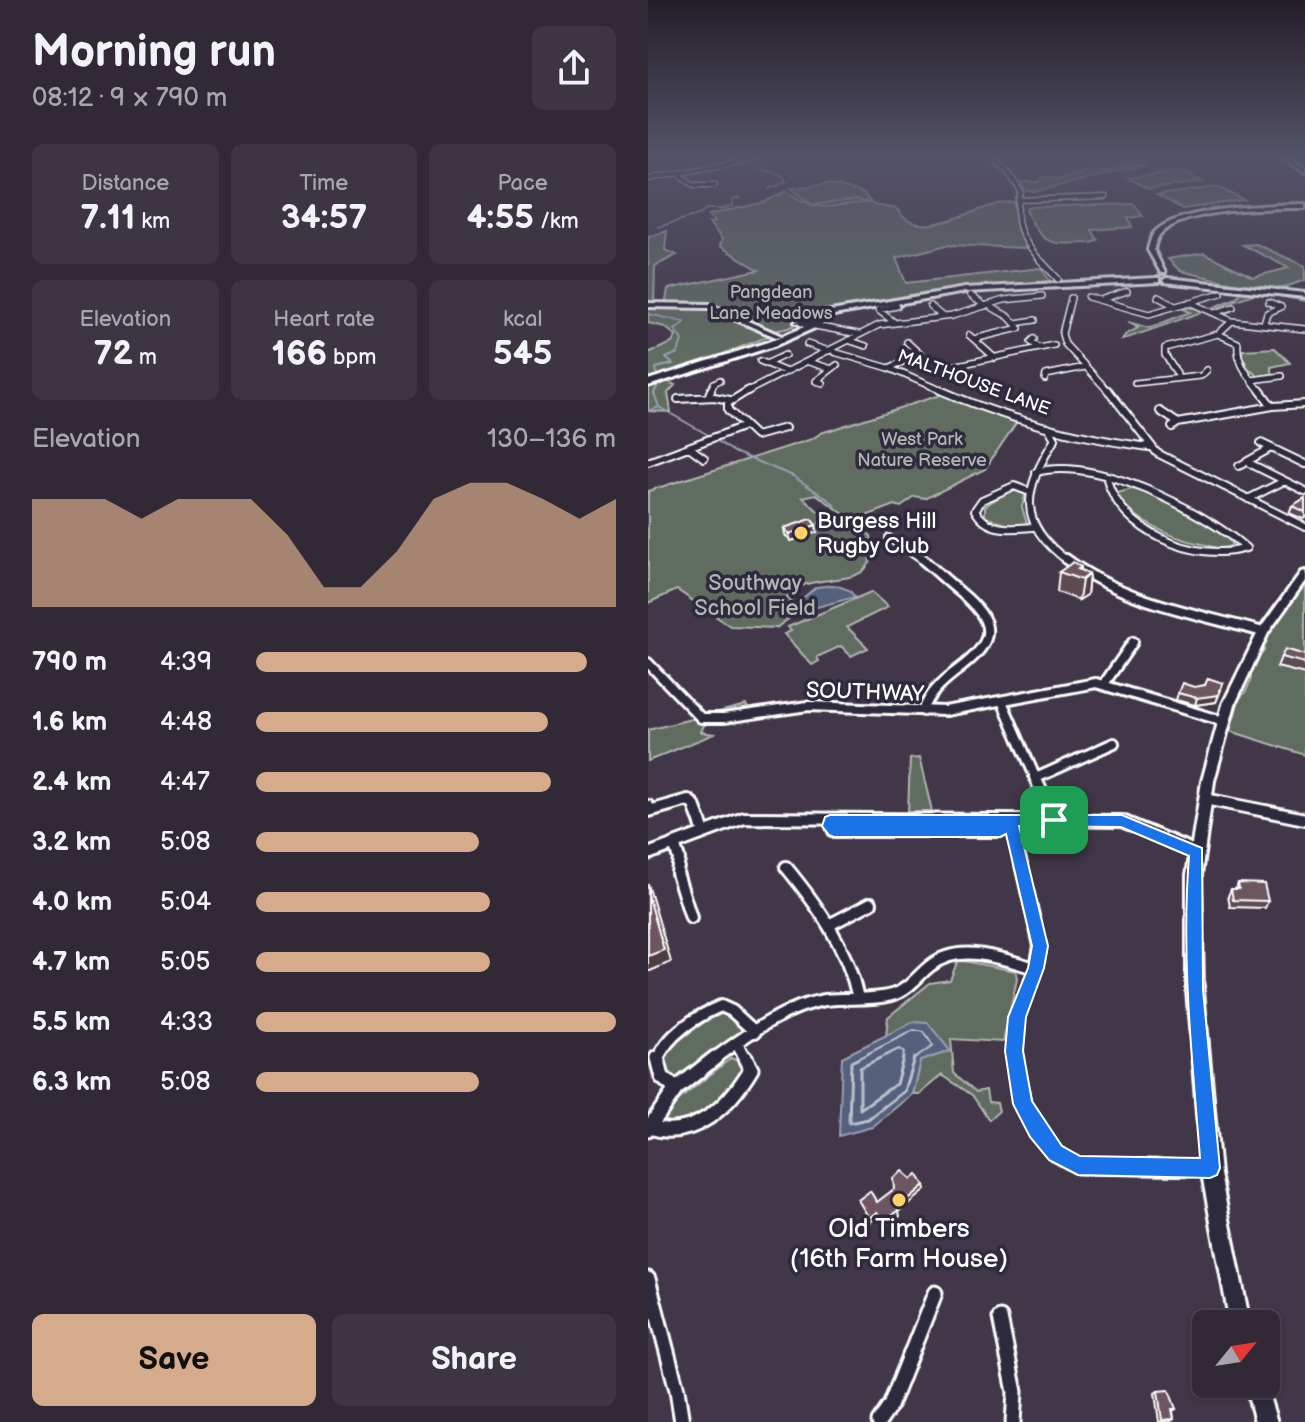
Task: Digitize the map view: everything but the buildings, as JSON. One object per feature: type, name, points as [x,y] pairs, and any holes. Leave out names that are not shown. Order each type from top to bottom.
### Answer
[{"type":"main road","points":[[654,382],[760,346],[842,312],[965,290],[1134,281],[1160,275],[1197,283],[1305,295]]},
{"type":"main road","points":[[760,346],[791,330],[799,322],[818,322]]},
{"type":"street","points":[[1017,225],[1022,243],[1058,279]]},
{"type":"street","points":[[1160,275],[1153,241],[1156,234],[1169,225]]},
{"type":"street","points":[[1095,297],[1096,290]]},
{"type":"street","points":[[1103,299],[1127,291]]},
{"type":"street","points":[[1088,297],[1103,299],[1111,305],[1143,314],[1189,302],[1202,295],[1221,293]]},
{"type":"street","points":[[970,295],[1019,328],[972,337],[995,358]]},
{"type":"street","points":[[1158,297],[1175,306]]},
{"type":"street","points":[[678,399],[708,397],[730,400],[784,371],[832,352],[859,334],[894,322],[943,317],[1037,298]]},
{"type":"street","points":[[1071,298],[1062,334],[1065,344],[1135,423],[1149,447],[1196,475],[1305,527]]},
{"type":"street","points":[[1189,302],[1232,321],[1305,329]]},
{"type":"street","points":[[1264,323],[1267,313],[1284,306],[1269,302]]},
{"type":"street","points":[[648,305],[709,306],[778,336]]},
{"type":"street","points":[[894,322],[878,310],[897,306]]},
{"type":"street","points":[[930,306],[943,317]]},
{"type":"street","points":[[1214,313],[1233,307]]},
{"type":"street","points":[[1015,323],[1035,320]]},
{"type":"street","points":[[1177,374],[1165,355],[1165,348],[1218,334],[1232,321]]},
{"type":"street","points":[[818,322],[859,334]]},
{"type":"street","points":[[1218,334],[1238,343],[1237,356],[1241,366],[1272,406]]},
{"type":"street","points":[[1034,339],[1031,342],[1038,347]]},
{"type":"street","points":[[848,340],[866,346]]},
{"type":"street","points":[[889,368],[920,354],[907,342]]},
{"type":"street","name":"MALTHOUSE LANE","points":[[807,344],[889,368],[955,397],[1048,427],[1149,447]]},
{"type":"street","points":[[939,369],[1054,345]]},
{"type":"street","points":[[784,371],[763,362],[785,355]]},
{"type":"street","points":[[809,362],[834,367],[816,381],[823,383]]},
{"type":"street","points":[[1045,379],[1046,375],[1085,367]]},
{"type":"street","points":[[1135,383],[1169,379],[1177,374],[1201,376],[1207,370]]},
{"type":"street","points":[[1252,380],[1282,376]]},
{"type":"street","points":[[708,397],[714,383],[720,380]]},
{"type":"street","points":[[730,400],[728,410],[739,419],[742,427],[761,437],[785,428]]},
{"type":"street","points":[[1160,411],[1175,425],[1272,406],[1305,404]]},
{"type":"street","points":[[648,462],[742,427]]},
{"type":"street","points":[[1048,427],[1055,439]]},
{"type":"street","points":[[1072,434],[1055,439],[1034,475],[1030,492],[1028,509],[1032,527],[1047,544],[1070,564],[1128,596],[1263,632]]},
{"type":"street","points":[[1261,443],[1305,464]]},
{"type":"street","points":[[689,447],[704,458]]},
{"type":"street","points":[[1239,466],[1271,448]]},
{"type":"street","points":[[1043,459],[1061,467],[1107,479],[1129,485],[1177,505],[1236,539],[1234,548],[1229,552],[1179,543],[1148,531],[1124,513],[1110,492],[1107,479]]},
{"type":"street","points":[[1247,462],[1305,491]]},
{"type":"street","points":[[1032,527],[996,528],[977,516],[975,510],[982,500],[1034,475],[1061,467]]},
{"type":"street","points":[[1248,499],[1284,481]]},
{"type":"street","points":[[1110,492],[1129,485]]},
{"type":"street","points":[[1014,486],[1030,492]]},
{"type":"street","points":[[1284,518],[1305,534]]},
{"type":"street","points":[[889,538],[914,551],[981,611],[988,625],[986,640],[973,660],[950,674],[925,697],[923,711]]},
{"type":"street","points":[[1237,1310],[1210,1168],[1195,990],[1193,897],[1197,852],[1205,799],[1223,721],[1263,632],[1305,574]]},
{"type":"street","points":[[1133,642],[1104,684],[1223,721]]},
{"type":"street","name":"SOUTHWAY","points":[[648,663],[701,718],[724,718],[808,706],[945,711],[1082,684],[1104,684]]},
{"type":"street","points":[[1002,701],[1054,820]]},
{"type":"street","points":[[1036,778],[1114,743]]},
{"type":"street","points":[[1205,799],[1305,819]]},
{"type":"street","points":[[648,806],[649,811],[688,800],[694,805],[704,832]]},
{"type":"street","points":[[648,854],[744,818],[830,821],[834,831],[1000,831],[1011,821],[1122,821],[1197,852]]},
{"type":"street","points":[[1011,821],[1040,946],[1036,968],[1017,1017],[1014,1051],[1023,1104],[1037,1130],[1055,1153],[1078,1166],[1210,1168]]},
{"type":"street","points":[[674,844],[679,859],[677,873],[691,918]]},
{"type":"street","points":[[786,867],[829,925],[856,985],[858,998]]},
{"type":"street","points":[[829,925],[871,903]]},
{"type":"street","points":[[737,1044],[751,1069],[729,1103],[699,1122],[674,1131],[659,1132],[649,1128],[676,1089],[737,1044],[755,1032],[800,1007],[817,1001],[892,995],[905,990],[932,963],[949,955],[971,954],[1036,968]]},
{"type":"street","points":[[676,1089],[662,1077],[657,1058],[664,1045],[707,1011],[721,1006],[732,1011],[755,1032]]},
{"type":"street","points":[[648,1279],[652,1311],[677,1390],[682,1422]]},
{"type":"street","points":[[879,1422],[890,1406],[935,1293]]},
{"type":"street","points":[[1000,1318],[1015,1392],[1013,1422]]},
{"type":"street","points":[[1259,1398],[1266,1422]]},
{"type":"green space","name":"Pangdean Lane Meadows","points":[[711,225],[1018,225],[1026,248],[947,245],[896,258],[906,283],[1041,268],[1050,281],[929,292],[796,315],[793,326],[783,330],[753,325],[708,304],[663,303],[668,289],[759,270],[720,246],[722,239]]},
{"type":"green space","points":[[1034,225],[1132,227],[1092,230],[1098,240],[1092,243],[1058,243],[1050,241]]},
{"type":"green space","points":[[667,231],[665,250],[677,255],[655,266],[654,305],[708,307],[772,335],[661,378],[675,385],[668,393],[671,412],[648,411],[648,353],[672,343],[676,336],[665,327],[648,323],[648,237]]},
{"type":"green space","points":[[1256,244],[1305,266],[1305,280],[1280,289],[1233,283],[1180,271],[1168,259],[1204,253],[1253,277],[1289,268],[1243,245]]},
{"type":"green space","points":[[1242,290],[1259,292],[1122,340],[1138,328],[1128,322],[1149,328],[1190,312],[1179,307],[1210,309],[1236,298]]},
{"type":"green space","points":[[1261,292],[1305,298],[1305,301]]},
{"type":"green space","points":[[1275,348],[1290,363],[1271,367],[1273,374],[1258,376],[1248,368],[1242,355],[1243,350]]},
{"type":"green space","points":[[946,393],[1018,420],[985,469],[925,499],[915,497],[901,507],[895,505],[861,518],[856,515],[848,517],[816,494],[803,497],[823,516],[819,523],[838,527],[852,521],[871,536],[872,556],[866,568],[856,575],[798,588],[787,597],[798,612],[776,628],[730,626],[677,590],[648,603],[648,491]]},
{"type":"green space","points":[[1014,488],[1026,492],[1022,507],[1027,524],[1015,527],[985,517],[985,506]]},
{"type":"green space","points":[[1132,489],[1172,503],[1203,519],[1232,545],[1214,547],[1154,527],[1133,513],[1114,494]]},
{"type":"green space","points":[[1305,583],[1305,755],[1230,731],[1240,697],[1251,680],[1251,667],[1264,651],[1274,624]]},
{"type":"green space","points":[[871,592],[888,607],[847,627],[868,648],[851,656],[841,646],[817,657],[819,661],[812,665],[784,634],[791,631],[788,627]]},
{"type":"green space","points":[[746,705],[750,711],[704,725],[701,732],[714,734],[648,761],[648,730]]},
{"type":"green space","points":[[919,758],[932,811],[908,811],[910,759]]},
{"type":"green space","points":[[958,960],[1016,971],[1017,979],[1003,1042],[951,1039],[954,1073],[976,1092],[986,1090],[988,1102],[997,1103],[999,1111],[989,1120],[972,1095],[942,1075],[919,1094],[912,1094],[920,1061],[950,1051],[938,1036],[886,1036],[888,1017],[930,983],[950,980]]},
{"type":"green space","points":[[720,1011],[727,1013],[741,1027],[741,1031],[674,1079],[667,1074],[664,1056],[670,1047]]},
{"type":"green space","points":[[731,1058],[740,1062],[743,1070],[725,1099],[697,1118],[672,1126],[664,1125],[662,1121],[680,1099]]},
{"type":"water","points":[[835,585],[849,590],[855,597],[806,610],[797,603],[816,587]]},
{"type":"water","points":[[913,1022],[928,1023],[950,1051],[920,1061],[912,1094],[872,1127],[839,1136],[842,1057]]},
{"type":"waterway","points":[[658,227],[663,225]]},
{"type":"waterway","points":[[648,314],[685,322],[675,330],[682,340],[678,353],[666,358],[673,364],[656,368],[658,385],[654,393],[659,407]]},
{"type":"waterway","points":[[648,411],[659,407]]},
{"type":"waterway","points":[[659,407],[710,436]]},
{"type":"waterway","points":[[716,440],[734,452],[793,476],[832,502],[853,529],[871,542],[870,561]]},
{"type":"place","name":"Burgess Hill Rugby Club","points":[[801,533]]},
{"type":"place","name":"Old Timbers (16th Farm House)","points":[[899,1200]]},
{"type":"route","points":[[1054,820],[1122,821],[1197,852],[1193,952],[1210,1168],[1078,1166],[1055,1153],[1037,1130],[1023,1104],[1014,1051],[1017,1017],[1036,968],[1040,946],[1011,821],[1000,831],[834,831],[830,826],[830,821],[1054,820]]},
{"type":"park label","name":"West Park Nature Reserve","points":[[922,449]]},
{"type":"park label","name":"Southway School Field","points":[[755,594]]}]
